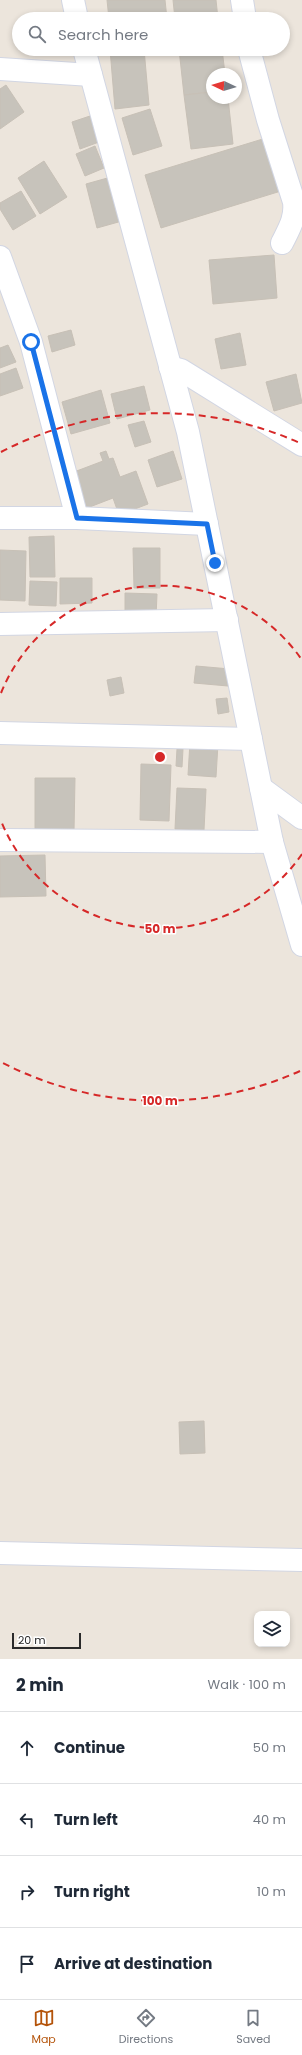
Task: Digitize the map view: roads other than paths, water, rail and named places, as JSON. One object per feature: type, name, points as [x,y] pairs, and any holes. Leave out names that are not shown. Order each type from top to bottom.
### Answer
[{"type":"street","points":[[73,0],[76,12]]},
{"type":"street","points":[[242,0],[244,12]]},
{"type":"street","points":[[86,56],[188,432],[272,842],[302,945]]},
{"type":"street","points":[[251,56],[268,120],[294,202],[295,213],[292,223],[282,243]]},
{"type":"street","points":[[0,69],[91,75]]},
{"type":"street","points":[[0,258],[31,342],[77,518]]},
{"type":"street","points":[[170,367],[181,370],[302,445]]},
{"type":"street","points":[[0,518],[77,518],[207,524]]},
{"type":"street","points":[[0,624],[227,620]]},
{"type":"street","points":[[0,733],[251,739]]},
{"type":"street","points":[[261,788],[302,818]]},
{"type":"street","points":[[0,840],[272,842]]},
{"type":"street","points":[[0,1553],[302,1560]]}]
